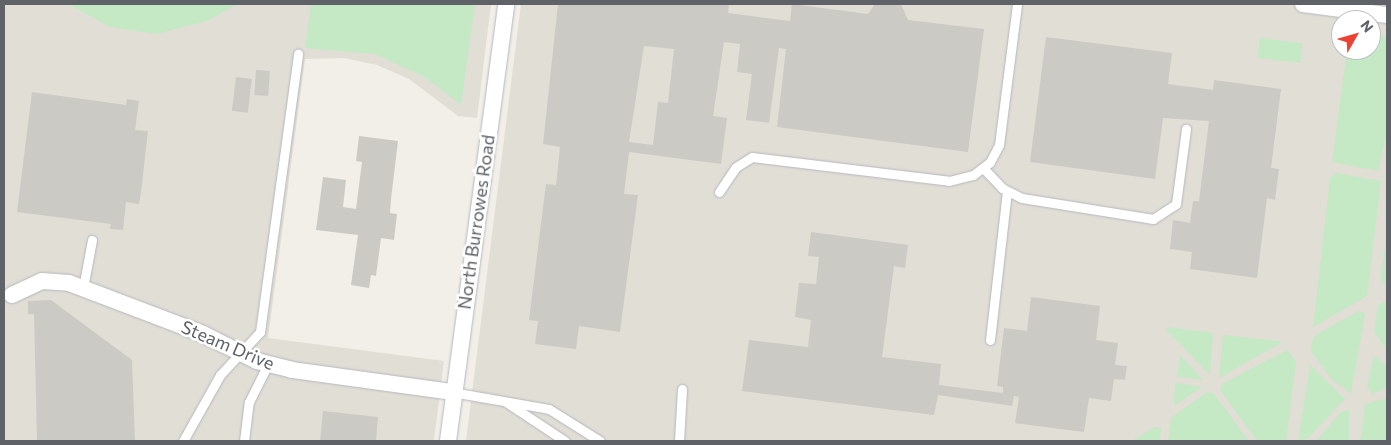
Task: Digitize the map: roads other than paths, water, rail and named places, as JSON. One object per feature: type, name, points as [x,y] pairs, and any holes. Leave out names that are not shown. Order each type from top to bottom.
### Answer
[{"type":"street","name":"North Burrowes Road","points":[[448,441],[452,392],[506,4]]},
{"type":"street","points":[[1303,4],[1387,15]]},
{"type":"street","name":"Steam Drive","points":[[12,295],[42,281],[82,288],[268,364],[452,392]]},
{"type":"lane","points":[[719,192],[736,167],[752,157],[949,181],[983,168],[999,144],[1017,4]]},
{"type":"lane","points":[[183,441],[201,402],[242,353],[258,338],[262,326],[298,54]]},
{"type":"lane","points":[[983,168],[1007,191],[1031,200],[1161,217],[1178,198],[1186,129]]},
{"type":"lane","points":[[990,340],[1007,191]]},
{"type":"lane","points":[[82,288],[92,240]]},
{"type":"lane","points":[[244,441],[249,402],[268,364]]},
{"type":"lane","points":[[679,441],[682,389]]},
{"type":"lane","points":[[452,392],[549,409],[600,441]]},
{"type":"lane","points":[[506,402],[565,441]]}]
